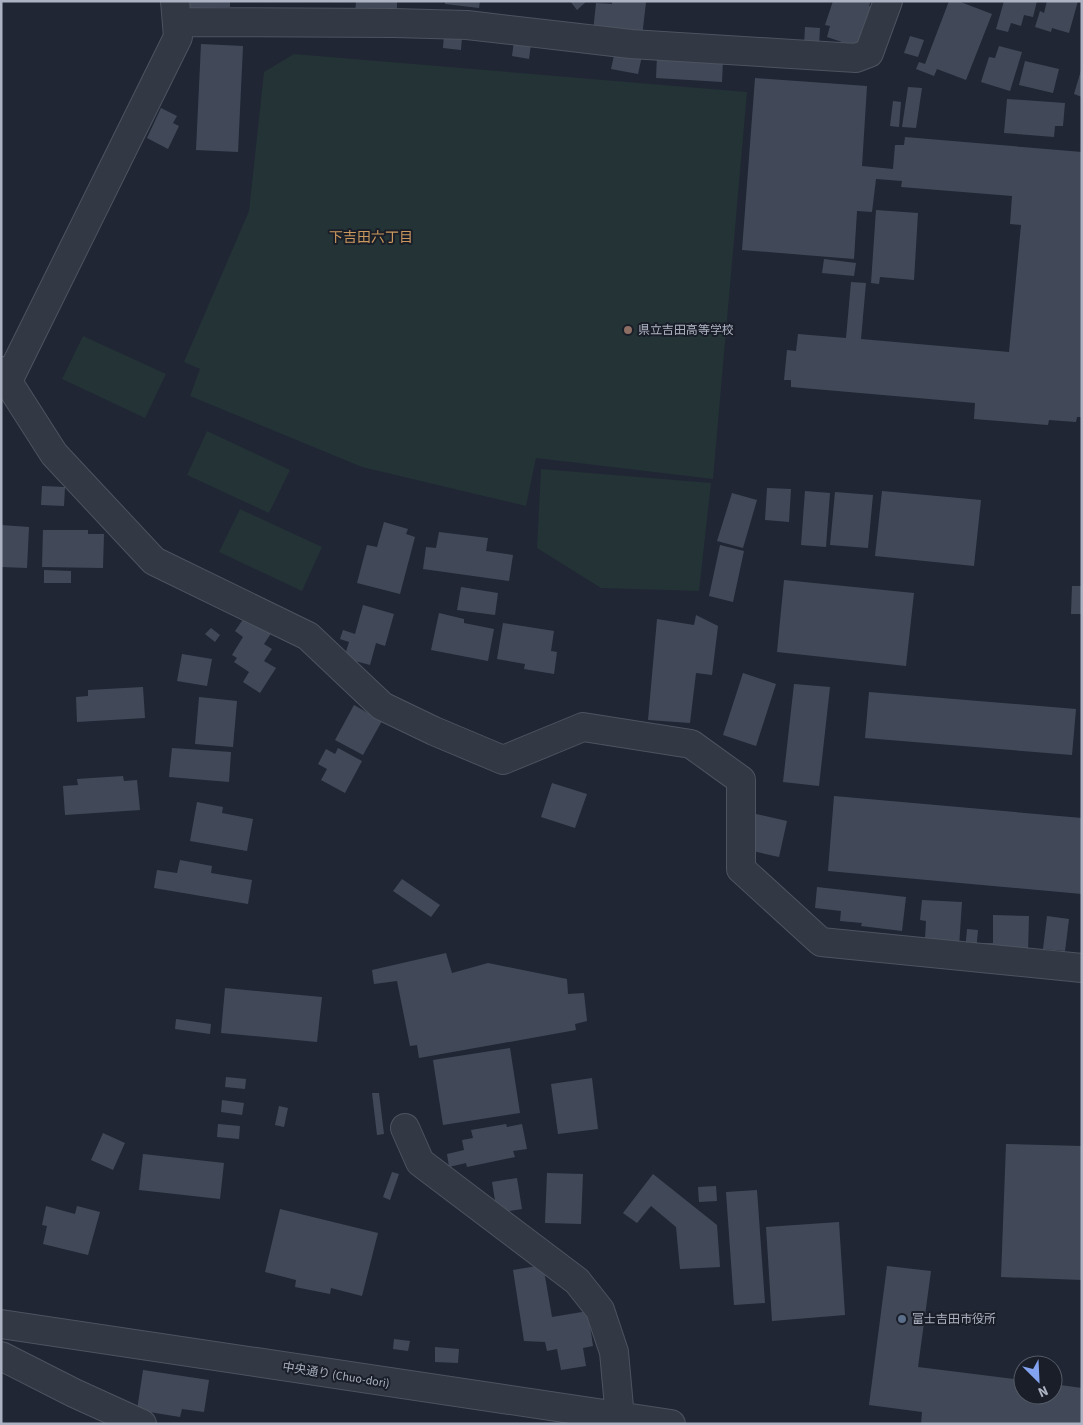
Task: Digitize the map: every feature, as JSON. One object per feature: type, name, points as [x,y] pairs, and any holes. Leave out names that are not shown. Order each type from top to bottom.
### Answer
[{"type":"street","points":[[888,1],[869,53],[856,58],[631,44],[467,25],[176,12],[178,37],[5,376],[54,454],[154,561],[308,636],[382,706],[434,731],[503,760],[583,727],[691,744],[741,780],[741,869],[821,942],[1082,968]]},
{"type":"street","points":[[405,1128],[420,1162],[577,1281],[600,1310],[614,1352],[620,1418]]},
{"type":"street","name":"中央通り (Chuo-dori)","points":[[1,1324],[620,1418],[671,1424]]},
{"type":"street","points":[[1,1356],[74,1393],[142,1424]]},
{"type":"shaded area","points":[[294,54],[747,92],[713,479],[536,458],[526,506],[362,467],[190,396],[200,369],[184,362],[249,211],[264,72]]},
{"type":"shaded area","points":[[83,336],[166,374],[145,418],[62,379]]},
{"type":"shaded area","points":[[207,431],[290,470],[269,513],[187,475]]},
{"type":"shaded area","points":[[541,469],[711,483],[699,591],[601,588],[537,548]]},
{"type":"shaded area","points":[[240,509],[322,547],[302,591],[219,552]]},
{"type":"building","points":[[188,1],[230,1],[230,7],[188,8]]},
{"type":"building","points":[[356,1],[397,1],[397,15],[355,15]]},
{"type":"building","points":[[445,1],[480,1],[479,8],[445,4]]},
{"type":"building","points":[[570,1],[587,1],[577,10]]},
{"type":"building","points":[[612,1],[646,2],[642,37],[593,32],[596,3],[612,4]]},
{"type":"building","points":[[833,1],[871,1],[869,6],[875,7],[860,48],[827,37],[830,26],[825,25]]},
{"type":"building","points":[[949,1],[958,1],[992,14],[966,80],[937,69],[934,76],[916,69],[919,62],[925,64]]},
{"type":"building","points":[[1004,1],[1037,1],[1033,17],[1024,15],[1021,26],[1011,23],[1008,32],[996,29]]},
{"type":"building","points":[[1047,1],[1078,1],[1069,33],[1052,28],[1051,32],[1035,27],[1040,11],[1044,13]]},
{"type":"building","points":[[805,27],[820,28],[819,46],[804,45]]},
{"type":"building","points":[[444,35],[462,37],[461,50],[443,48]]},
{"type":"building","points":[[910,36],[924,40],[918,57],[904,53]]},
{"type":"building","points":[[514,41],[531,44],[529,59],[512,56]]},
{"type":"building","points":[[201,44],[243,46],[238,152],[196,150]]},
{"type":"building","points":[[999,46],[1022,52],[1010,91],[981,82],[989,57],[995,58]]},
{"type":"building","points":[[615,51],[642,56],[638,74],[611,69]]},
{"type":"building","points":[[657,56],[723,60],[722,82],[656,78]]},
{"type":"building","points":[[1025,61],[1059,69],[1053,93],[1019,85]]},
{"type":"building","points":[[1082,67],[1082,97],[1074,94]]},
{"type":"building","points":[[755,78],[867,86],[862,166],[893,169],[895,145],[904,145],[905,137],[1082,152],[1082,417],[1077,417],[1076,422],[1049,420],[1048,425],[974,419],[975,403],[791,387],[791,380],[784,380],[787,350],[796,351],[798,334],[846,338],[851,282],[866,283],[861,339],[1009,352],[1021,225],[1010,224],[1012,196],[901,187],[902,181],[876,179],[872,212],[857,211],[854,259],[742,250]]},
{"type":"building","points":[[908,87],[922,88],[916,128],[902,127]]},
{"type":"building","points":[[1007,99],[1065,103],[1063,126],[1055,126],[1054,137],[1004,133]]},
{"type":"building","points":[[893,101],[901,102],[899,127],[890,126]]},
{"type":"building","points":[[161,108],[177,116],[173,123],[179,126],[168,149],[147,138]]},
{"type":"building","points":[[876,210],[918,213],[914,280],[880,277],[879,284],[871,283]]},
{"type":"building","points":[[824,259],[856,263],[854,276],[822,273]]},
{"type":"building","points":[[42,486],[65,487],[64,506],[41,505]]},
{"type":"building","points":[[767,488],[791,489],[789,522],[765,520]]},
{"type":"building","points":[[805,491],[830,493],[826,547],[801,545]]},
{"type":"building","points":[[882,491],[981,500],[974,566],[875,556]]},
{"type":"building","points":[[835,492],[873,495],[868,548],[830,545]]},
{"type":"building","points":[[732,493],[757,500],[743,548],[717,541]]},
{"type":"building","points":[[384,522],[408,529],[406,534],[415,537],[400,594],[357,583],[367,545],[377,547]]},
{"type":"building","points":[[1,525],[29,527],[27,568],[1,567]]},
{"type":"building","points":[[43,530],[88,530],[88,534],[104,534],[103,568],[42,567]]},
{"type":"building","points":[[439,532],[488,538],[486,551],[513,555],[509,581],[423,569],[426,547],[436,548]]},
{"type":"building","points":[[720,545],[744,551],[733,602],[709,596]]},
{"type":"building","points":[[44,570],[71,571],[71,583],[44,583]]},
{"type":"building","points":[[784,580],[914,593],[906,666],[777,652]]},
{"type":"building","points":[[1072,586],[1082,586],[1082,614],[1071,614]]},
{"type":"building","points":[[461,587],[498,593],[495,615],[457,610]]},
{"type":"building","points":[[363,605],[394,614],[385,646],[376,643],[370,665],[344,658],[349,642],[340,639],[343,630],[355,634]]},
{"type":"building","points":[[439,613],[464,619],[464,623],[494,629],[488,661],[431,650]]},
{"type":"building","points":[[246,615],[272,632],[264,644],[272,649],[264,661],[276,668],[260,693],[243,682],[249,672],[234,662],[237,658],[232,655],[243,637],[235,631]]},
{"type":"building","points":[[696,615],[718,626],[712,675],[696,673],[690,723],[648,720],[657,619],[694,625]]},
{"type":"building","points":[[503,623],[554,631],[551,651],[557,652],[554,674],[524,669],[525,664],[497,659]]},
{"type":"building","points":[[211,628],[220,635],[215,642],[205,634]]},
{"type":"building","points":[[182,654],[212,659],[207,686],[177,681]]},
{"type":"building","points":[[743,673],[776,684],[756,746],[723,735]]},
{"type":"building","points":[[794,684],[830,687],[819,786],[783,782]]},
{"type":"building","points":[[143,687],[145,718],[77,722],[76,697],[88,696],[88,690]]},
{"type":"building","points":[[869,692],[1076,709],[1072,755],[865,738]]},
{"type":"building","points":[[199,697],[237,701],[233,747],[195,744]]},
{"type":"building","points":[[354,705],[382,721],[363,755],[335,740]]},
{"type":"building","points":[[172,748],[231,752],[229,782],[169,777]]},
{"type":"building","points":[[338,748],[362,761],[345,793],[321,780],[327,769],[318,764],[326,749],[335,754]]},
{"type":"building","points":[[123,776],[124,781],[137,780],[140,810],[65,815],[63,786],[78,785],[77,779]]},
{"type":"building","points":[[552,783],[587,794],[575,828],[541,817]]},
{"type":"building","points":[[834,796],[1082,818],[1082,894],[828,871]]},
{"type":"building","points":[[197,802],[223,807],[222,813],[253,819],[247,851],[190,841]]},
{"type":"building","points":[[756,814],[787,821],[779,857],[748,850]]},
{"type":"building","points":[[180,860],[212,866],[211,873],[252,880],[248,904],[154,888],[157,870],[177,873]]},
{"type":"building","points":[[402,879],[440,905],[431,917],[393,891]]},
{"type":"building","points":[[817,887],[906,897],[902,931],[861,926],[862,923],[840,921],[841,911],[815,908]]},
{"type":"building","points":[[922,900],[962,902],[959,947],[925,939],[926,921],[920,920]]},
{"type":"building","points":[[993,915],[1029,916],[1028,952],[980,952],[980,943],[993,943]]},
{"type":"building","points":[[1047,916],[1069,919],[1065,951],[1043,949]]},
{"type":"building","points":[[967,929],[978,930],[976,952],[965,951]]},
{"type":"building","points":[[446,953],[452,973],[488,963],[567,979],[568,994],[584,993],[587,1021],[575,1024],[576,1030],[419,1058],[417,1045],[410,1046],[397,981],[374,984],[372,970]]},
{"type":"building","points":[[225,988],[322,997],[317,1042],[221,1033]]},
{"type":"building","points":[[176,1019],[211,1024],[210,1034],[175,1029]]},
{"type":"building","points":[[510,1048],[520,1113],[443,1125],[433,1060]]},
{"type":"building","points":[[226,1077],[246,1079],[245,1089],[225,1087]]},
{"type":"building","points":[[592,1078],[598,1129],[558,1134],[551,1084]]},
{"type":"building","points":[[372,1093],[379,1093],[384,1134],[377,1135]]},
{"type":"building","points":[[222,1100],[244,1103],[242,1115],[221,1112]]},
{"type":"building","points":[[279,1106],[288,1108],[284,1127],[275,1125]]},
{"type":"building","points":[[218,1124],[240,1126],[239,1139],[217,1137]]},
{"type":"building","points":[[506,1124],[507,1127],[522,1124],[527,1149],[513,1151],[515,1157],[467,1167],[466,1163],[449,1167],[447,1154],[464,1150],[462,1140],[473,1138],[471,1130]]},
{"type":"building","points":[[103,1133],[125,1143],[113,1170],[91,1160]]},
{"type":"building","points":[[1006,1144],[1082,1146],[1082,1280],[1001,1277]]},
{"type":"building","points":[[143,1154],[224,1163],[220,1199],[139,1190]]},
{"type":"building","points":[[392,1172],[399,1174],[390,1200],[383,1197]]},
{"type":"building","points":[[547,1173],[583,1174],[581,1224],[545,1223]]},
{"type":"building","points":[[653,1174],[717,1225],[720,1267],[680,1269],[676,1227],[651,1206],[637,1223],[623,1213]]},
{"type":"building","points":[[517,1178],[522,1209],[497,1213],[492,1182]]},
{"type":"building","points":[[716,1186],[717,1201],[699,1202],[698,1187]]},
{"type":"building","points":[[757,1190],[765,1303],[734,1305],[726,1192]]},
{"type":"building","points":[[46,1206],[75,1214],[77,1206],[100,1212],[88,1255],[43,1244],[47,1226],[42,1225]]},
{"type":"building","points":[[280,1209],[378,1233],[362,1296],[331,1288],[330,1294],[295,1287],[296,1280],[265,1272]]},
{"type":"building","points":[[839,1222],[845,1315],[772,1321],[766,1227]]},
{"type":"building","points":[[543,1265],[552,1317],[588,1311],[593,1346],[583,1348],[586,1366],[561,1370],[557,1349],[547,1351],[545,1342],[524,1341],[513,1270]]},
{"type":"building","name":"富士吉田市役所","points":[[887,1266],[931,1271],[918,1367],[1013,1379],[1013,1405],[1063,1405],[1063,1385],[1082,1388],[1082,1424],[921,1424],[922,1412],[869,1405]]},
{"type":"building","points":[[394,1339],[410,1341],[408,1351],[393,1349]]},
{"type":"building","points":[[435,1347],[459,1349],[458,1363],[435,1362]]},
{"type":"building","points":[[143,1370],[209,1380],[204,1412],[182,1409],[180,1417],[137,1410]]},
{"type":"place","name":"県立吉田高等学校","points":[[628,330]]},
{"type":"place","name":"富士吉田市役所","points":[[902,1319]]},
{"type":"district","name":"下吉田六丁目","points":[[371,237]]}]
